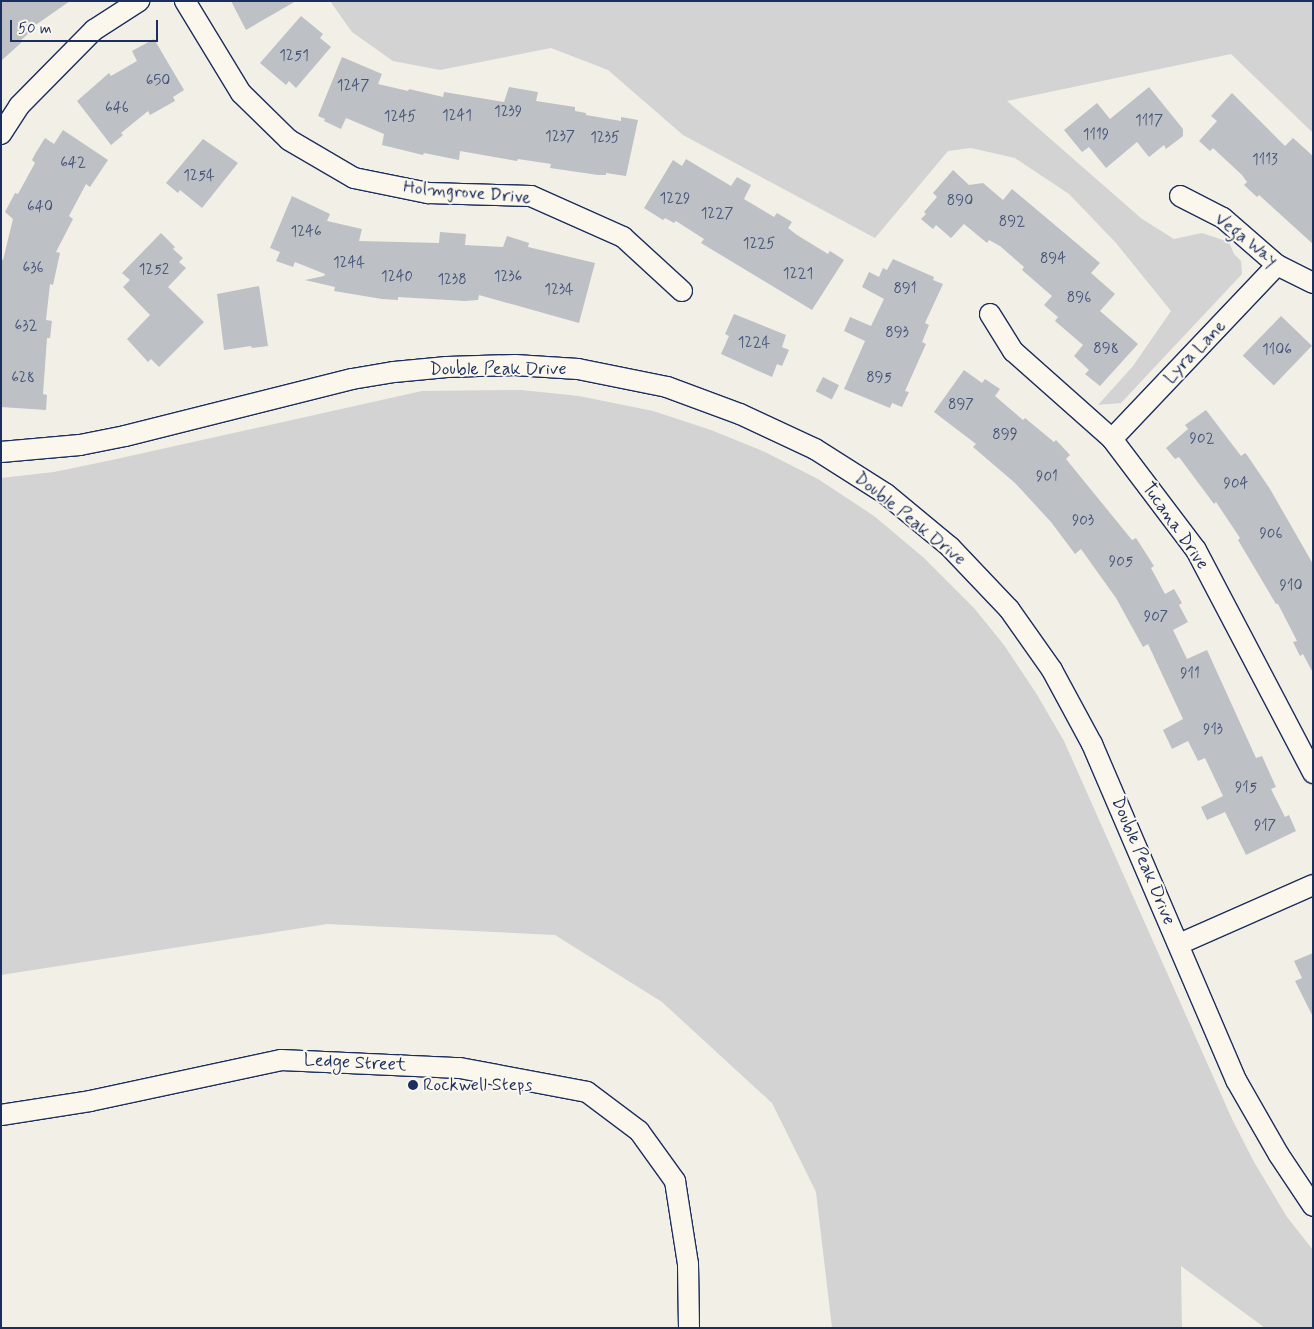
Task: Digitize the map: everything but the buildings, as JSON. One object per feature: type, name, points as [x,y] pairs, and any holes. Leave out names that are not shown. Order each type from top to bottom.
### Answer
[{"type":"street","points":[[1,134],[20,106],[94,30],[139,1]]},
{"type":"street","name":"Holmgrove Drive","points":[[184,1],[241,93],[289,140],[354,178],[428,193],[531,196],[623,237],[682,291]]},
{"type":"street","name":"Vega Way","points":[[1180,196],[1223,218],[1277,265],[1313,284]]},
{"type":"street","name":"Lyra Lane","points":[[1112,439],[1277,265]]},
{"type":"street","name":"Tucana Drive","points":[[990,314],[1013,351],[1112,439],[1196,550],[1313,773]]},
{"type":"street","name":"Double Peak Drive","points":[[1,452],[80,445],[116,438],[352,379],[394,372],[447,367],[514,365],[578,369],[666,388],[740,414],[815,449],[886,494],[950,547],[1009,609],[1052,670],[1080,719],[1179,944],[1236,1080],[1274,1147],[1313,1206]]},
{"type":"street","points":[[1179,944],[1313,885]]},
{"type":"street","name":"Ledge Street","points":[[1,1115],[90,1101],[281,1060],[460,1068],[586,1092],[639,1131],[675,1181],[688,1264],[689,1328]]},
{"type":"shaded area","points":[[330,1],[1313,1],[1313,133],[1231,54],[1007,101],[1142,219],[1174,239],[1202,233],[1229,242],[1234,254],[1241,261],[1242,274],[1121,403],[1098,405],[1133,366],[1171,311],[1116,243],[1069,194],[1015,158],[971,148],[948,151],[875,238],[683,135],[608,70],[551,48],[440,70],[393,61],[352,32]]},
{"type":"shaded area","points":[[521,390],[579,396],[653,411],[711,430],[765,452],[818,479],[874,516],[924,558],[974,608],[1004,645],[1036,693],[1064,741],[1232,1119],[1254,1162],[1287,1217],[1313,1250],[1313,1328],[1265,1328],[1181,1266],[1182,1328],[832,1328],[816,1192],[772,1103],[662,1002],[555,935],[327,924],[1,975],[1,478],[54,472],[422,391]]},
{"type":"place","name":"Rockwell Steps","points":[[413,1085]]}]
